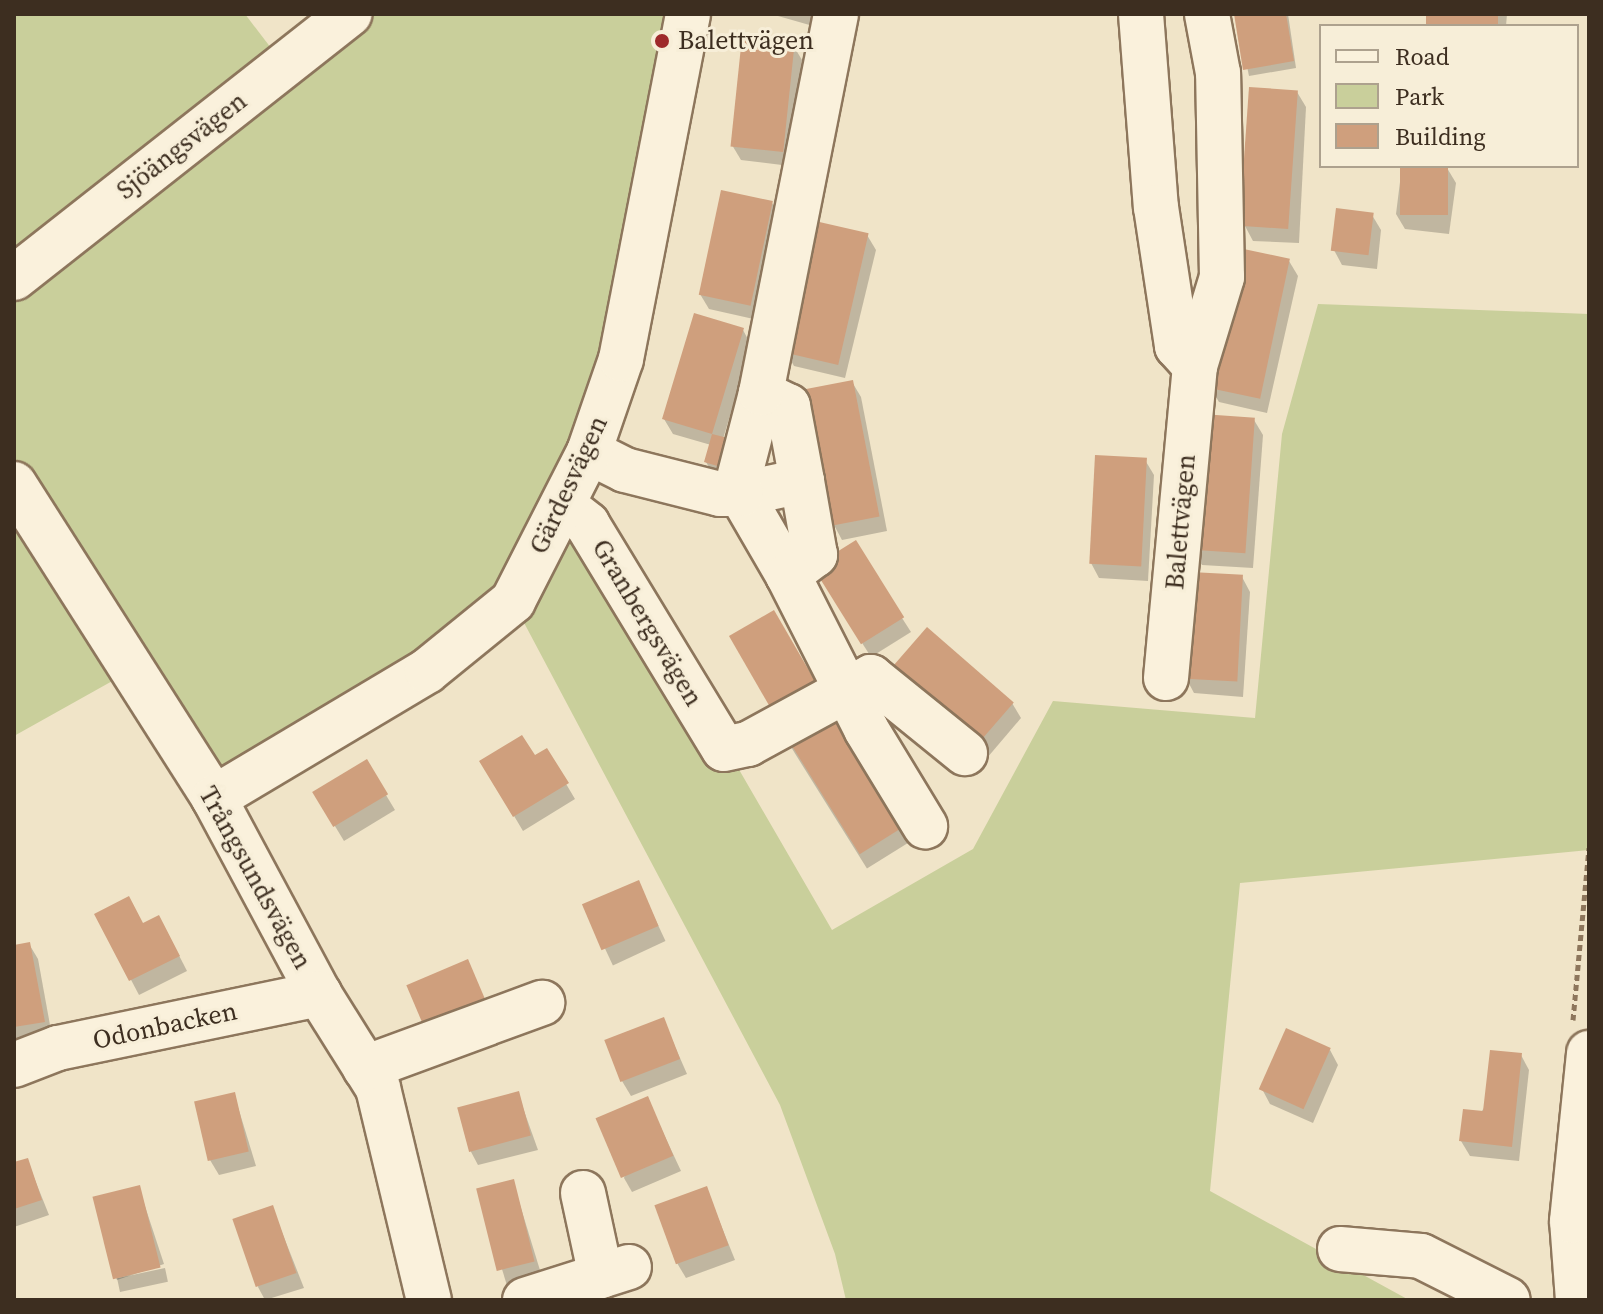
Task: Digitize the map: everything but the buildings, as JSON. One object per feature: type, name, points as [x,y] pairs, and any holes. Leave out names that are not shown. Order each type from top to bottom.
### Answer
[{"type":"street","name":"Sjöängsvägen","points":[[14,278],[350,14]]},
{"type":"street","name":"Gärdesvägen","points":[[214,798],[427,671],[513,601],[589,452],[621,359],[688,14]]},
{"type":"street","points":[[836,14],[761,393],[738,482],[741,494],[788,575],[846,692],[925,826]]},
{"type":"street","points":[[1141,14],[1156,207],[1177,346],[1195,366]]},
{"type":"street","name":"Balettvägen","points":[[1166,678],[1195,366],[1222,277],[1218,73],[1207,14]]},
{"type":"street","points":[[1148,80],[1218,73]]},
{"type":"street","points":[[761,393],[788,406],[815,555],[788,575]]},
{"type":"street","points":[[589,452],[625,470],[720,494],[741,494],[802,481]]},
{"type":"street","name":"Trångsundsvägen","points":[[14,484],[214,798],[319,994],[378,1088],[429,1300]]},
{"type":"street","name":"Granbergsvägen","points":[[563,505],[587,524],[724,749],[748,744],[833,694],[846,692]]},
{"type":"street","points":[[846,692],[871,677],[965,753]]},
{"type":"street","name":"Odonbacken","points":[[14,1065],[58,1048],[319,994]]},
{"type":"street","points":[[365,1068],[542,1003]]},
{"type":"street","points":[[1578,1300],[1572,1221],[1589,1053]]},
{"type":"street","points":[[525,1300],[615,1271],[583,1193]]},
{"type":"street","points":[[1340,1249],[1421,1256],[1508,1300]]},
{"type":"green space","points":[[14,14],[245,14],[271,48],[14,271]]},
{"type":"green space","points":[[350,14],[690,14],[574,485],[832,930],[973,849],[1053,701],[1255,718],[1282,434],[1318,304],[1589,314],[1589,850],[1240,883],[1210,1191],[1409,1300],[846,1300],[835,1254],[780,1105],[513,602],[214,798],[132,670],[14,736],[14,278]]},
{"type":"place","name":"Balettvägen","points":[[662,41]]}]
